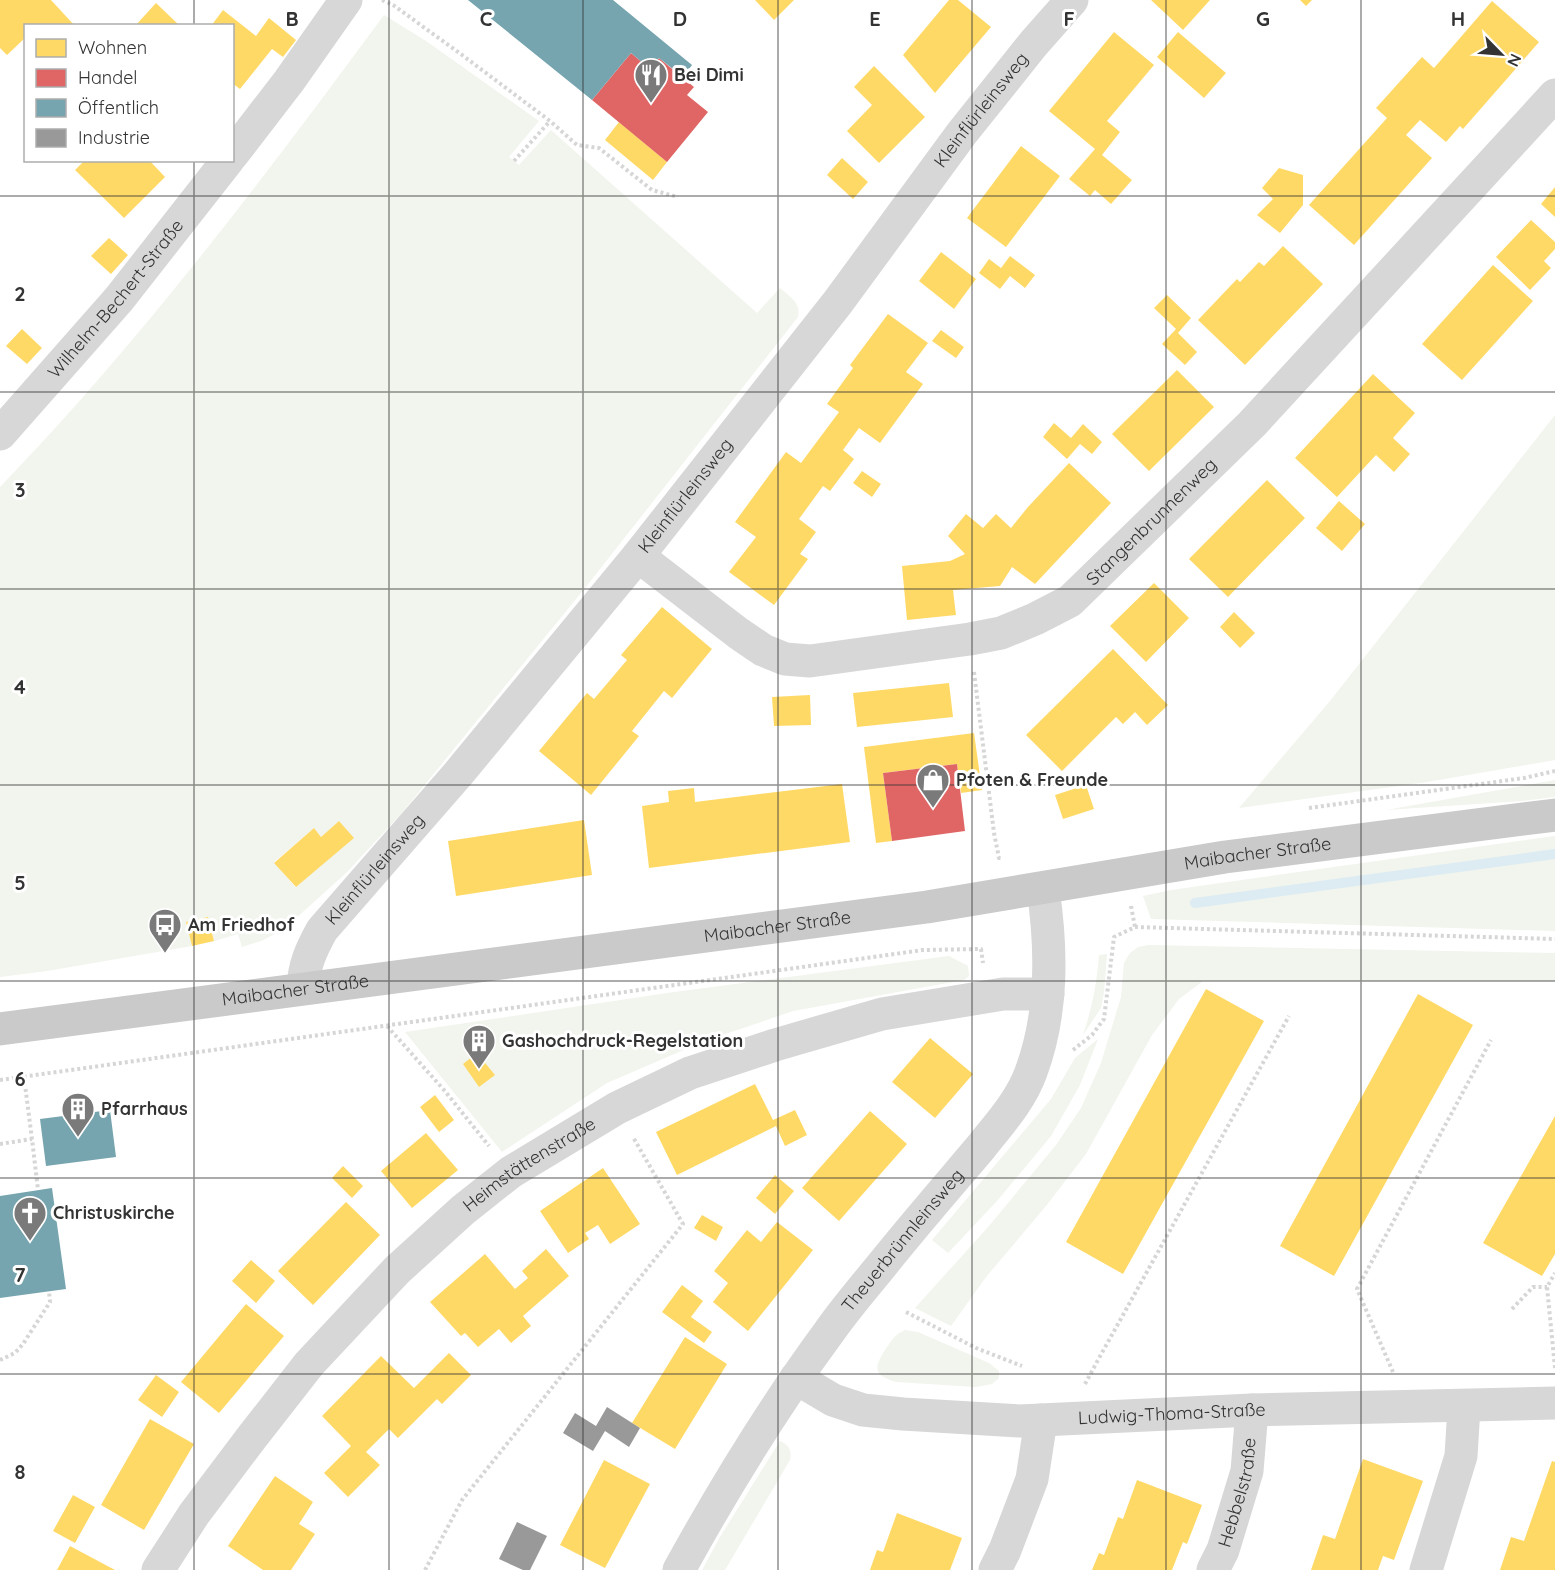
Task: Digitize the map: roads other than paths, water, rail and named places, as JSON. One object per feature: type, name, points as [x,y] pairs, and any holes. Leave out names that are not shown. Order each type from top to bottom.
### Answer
[{"type":"main road","name":"Maibacher Straße","points":[[0,1029],[927,907],[1225,857],[1555,815]]},
{"type":"street","points":[[234,151],[289,81],[346,0]]},
{"type":"street","name":"Kleinflürleinsweg","points":[[303,988],[304,972],[310,952],[322,930],[458,774],[638,556],[838,302],[962,133],[1034,43],[1072,0]]},
{"type":"street","name":"Stangenbrunnenweg","points":[[638,556],[738,633],[763,650],[785,659],[810,661],[970,639],[1001,633],[1035,619],[1070,601],[1252,424],[1555,95]]},
{"type":"street","name":"Wilhelm-Bechert-Straße","points":[[0,434],[119,300],[226,162]]},
{"type":"street","name":"Theuerbrünnleinsweg","points":[[680,1570],[707,1520],[796,1378],[851,1304],[1020,1096],[1041,1041],[1048,994],[1049,942],[1042,889]]},
{"type":"street","name":"Heimstättenstraße","points":[[158,1570],[194,1514],[309,1364],[397,1270],[463,1210],[511,1172],[617,1108],[690,1073],[775,1044],[882,1014],[1003,994],[1048,994]]},
{"type":"street","name":"Ludwig-Thoma-Straße","points":[[796,1378],[833,1400],[862,1410],[1020,1421],[1252,1410],[1464,1407],[1555,1403]]},
{"type":"street","points":[[1426,1570],[1461,1456],[1464,1407]]},
{"type":"street","name":"Hebbelstraße","points":[[1213,1570],[1223,1550],[1247,1471],[1252,1410]]},
{"type":"street","points":[[995,1570],[1005,1550],[1054,1420]]},
{"type":"waterway","points":[[1195,903],[1555,854]]},
{"type":"place","name":"Bei Dimi","points":[[651,104]]},
{"type":"place","name":"Pfoten & Freunde","points":[[933,809]]},
{"type":"place","name":"Am Friedhof","points":[[165,954]]},
{"type":"place","name":"Gashochdruck-Regelstation","points":[[479,1070]]},
{"type":"place","name":"Pfarrhaus","points":[[78,1138]]},
{"type":"place","name":"Christuskirche","points":[[30,1242]]}]
